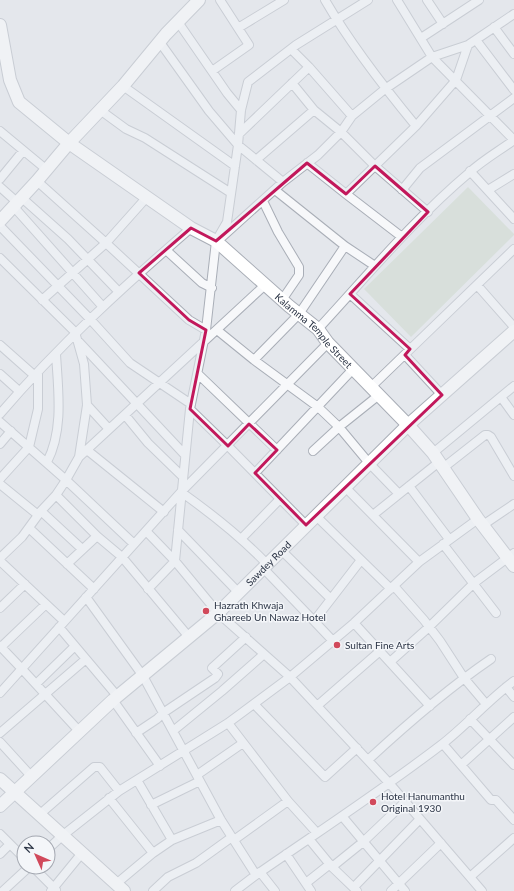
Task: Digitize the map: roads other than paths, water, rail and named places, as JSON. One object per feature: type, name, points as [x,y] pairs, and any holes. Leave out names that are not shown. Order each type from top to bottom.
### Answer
[{"type":"street","points":[[0,221],[37,182],[69,143],[123,86],[160,41],[198,0]]},
{"type":"street","points":[[212,71],[249,45],[220,0]]},
{"type":"street","points":[[325,0],[336,20],[385,89],[416,126]]},
{"type":"street","points":[[148,589],[175,561],[190,407],[206,330],[212,288],[216,241],[227,222],[238,145],[241,110],[248,82],[291,49],[368,0]]},
{"type":"street","points":[[318,329],[402,237],[470,171],[514,140],[432,57],[397,0]]},
{"type":"street","points":[[427,0],[443,24]]},
{"type":"street","points":[[421,38],[479,0]]},
{"type":"street","points":[[238,28],[280,1]]},
{"type":"street","points":[[216,241],[276,190],[283,182],[318,155],[341,132],[352,116],[385,89],[432,57],[468,45],[494,27],[513,17]]},
{"type":"street","points":[[178,22],[241,110]]},
{"type":"street","name":"Kalamma Temple Street","points":[[0,25],[10,80],[19,102],[69,143],[191,228],[216,241],[282,300],[318,329],[328,343],[408,425],[438,461],[480,522],[512,559]]},
{"type":"street","points":[[494,27],[514,54]]},
{"type":"street","points":[[476,40],[514,90]]},
{"type":"street","points":[[160,41],[209,111],[238,145],[283,182]]},
{"type":"street","points":[[346,194],[416,126],[456,80],[468,45]]},
{"type":"street","points":[[291,49],[352,116]]},
{"type":"street","points":[[239,134],[309,67]]},
{"type":"street","points":[[292,83],[314,110],[341,132],[375,166],[428,212]]},
{"type":"street","points":[[123,86],[235,166]]},
{"type":"street","points":[[402,190],[420,168],[428,164],[514,98]]},
{"type":"street","points":[[100,110],[126,129],[145,138],[231,193]]},
{"type":"street","points":[[256,160],[314,110]]},
{"type":"street","points":[[2,137],[47,170]]},
{"type":"street","points":[[0,179],[23,151]]},
{"type":"street","points":[[308,163],[402,237]]},
{"type":"street","points":[[470,171],[514,218]]},
{"type":"street","points":[[488,190],[514,174]]},
{"type":"street","points":[[37,182],[106,243],[189,320],[206,330]]},
{"type":"street","points":[[0,187],[18,203],[68,239],[119,292]]},
{"type":"street","points":[[276,190],[345,246],[375,266]]},
{"type":"street","points":[[42,300],[106,243],[147,197]]},
{"type":"street","points":[[263,201],[278,232],[300,271],[299,276],[282,300]]},
{"type":"street","points":[[18,203],[73,273],[103,307]]},
{"type":"street","points":[[0,226],[130,364],[160,383],[190,407],[306,525]]},
{"type":"street","points":[[0,414],[19,391],[76,336],[103,307],[139,273],[191,228]]},
{"type":"street","points":[[254,360],[299,314],[345,246]]},
{"type":"street","points":[[313,451],[375,391],[408,352],[514,249]]},
{"type":"street","points":[[166,250],[202,283],[212,288]]},
{"type":"street","points":[[0,258],[76,336],[185,455]]},
{"type":"street","points":[[0,558],[29,528],[56,494],[79,457],[265,285]]},
{"type":"street","points":[[477,285],[514,327]]},
{"type":"street","points":[[350,294],[408,352],[442,395]]},
{"type":"street","points":[[217,330],[254,360],[318,407],[339,427],[369,463],[399,494]]},
{"type":"street","name":"Sawdey Road","points":[[0,806],[78,731],[218,613],[408,425],[514,331]]},
{"type":"street","points":[[76,336],[84,364],[87,405],[79,457]]},
{"type":"street","points":[[0,693],[181,492],[328,343]]},
{"type":"street","points":[[0,345],[37,374]]},
{"type":"street","points":[[47,462],[52,451],[57,424],[58,390],[56,354]]},
{"type":"street","points":[[255,473],[354,368]]},
{"type":"street","points":[[0,374],[19,391]]},
{"type":"street","points":[[0,479],[29,447],[38,408],[37,374]]},
{"type":"street","points":[[198,374],[277,450]]},
{"type":"street","points":[[373,515],[410,486],[438,461],[500,397],[514,386]]},
{"type":"street","points":[[500,397],[514,415]]},
{"type":"street","points":[[87,405],[109,429]]},
{"type":"street","points":[[125,415],[148,443],[183,477]]},
{"type":"street","points":[[0,422],[47,462],[134,544]]},
{"type":"street","points":[[0,444],[11,431]]},
{"type":"street","points":[[438,461],[485,435],[488,435],[491,437],[514,476]]},
{"type":"street","points":[[87,450],[164,512]]},
{"type":"street","points":[[0,484],[40,513],[82,549]]},
{"type":"street","points":[[410,486],[474,583],[496,613]]},
{"type":"street","points":[[345,487],[419,562]]},
{"type":"street","points":[[181,492],[242,539],[333,641]]},
{"type":"street","points":[[56,494],[97,536],[122,557],[190,637]]},
{"type":"street","points":[[242,539],[280,499]]},
{"type":"street","points":[[56,842],[109,798],[228,723],[290,677],[354,623],[419,562],[446,541],[514,504]]},
{"type":"street","points":[[316,516],[361,560],[412,605],[428,628],[440,641],[464,678],[486,704]]},
{"type":"street","points":[[29,528],[94,589]]},
{"type":"street","points":[[178,530],[238,592]]},
{"type":"street","points":[[146,531],[175,561],[218,613],[290,677],[357,748],[406,801],[482,891]]},
{"type":"street","points":[[67,564],[97,536]]},
{"type":"street","points":[[281,550],[331,599]]},
{"type":"street","points":[[390,662],[428,628],[474,583],[512,559]]},
{"type":"street","points":[[314,621],[361,560]]},
{"type":"street","points":[[0,561],[46,604],[62,624],[75,646],[115,699],[136,733],[160,766]]},
{"type":"street","points":[[0,608],[25,584]]},
{"type":"street","points":[[86,597],[143,676],[221,820],[233,839],[258,873],[274,891]]},
{"type":"street","points":[[46,604],[1,647],[22,668],[78,731]]},
{"type":"street","points":[[354,623],[430,706]]},
{"type":"street","points":[[136,733],[216,678],[218,674],[212,668],[246,637]]},
{"type":"street","points":[[36,684],[75,646]]},
{"type":"street","points":[[317,706],[380,651]]},
{"type":"street","points":[[173,731],[264,654]]},
{"type":"street","points":[[0,733],[86,659]]},
{"type":"street","points":[[368,760],[408,723],[464,678],[491,659]]},
{"type":"street","points":[[235,891],[258,873],[390,784],[443,744],[486,704],[514,681]]},
{"type":"street","points":[[506,687],[514,697]]},
{"type":"street","points":[[254,704],[325,777],[357,748]]},
{"type":"street","points":[[461,765],[514,717]]},
{"type":"street","points":[[470,719],[514,765]]},
{"type":"street","points":[[228,723],[288,801],[317,833]]},
{"type":"street","points":[[0,742],[31,776]]},
{"type":"street","points":[[151,805],[199,778],[243,743]]},
{"type":"street","points":[[443,744],[491,800],[496,800],[514,820]]},
{"type":"street","points":[[39,815],[94,766],[100,767],[119,791]]},
{"type":"street","points":[[0,780],[120,887],[153,853],[172,840],[221,820]]},
{"type":"street","points":[[137,780],[172,840]]},
{"type":"street","points":[[109,798],[153,853]]},
{"type":"street","points":[[153,891],[168,877],[196,863],[288,801]]},
{"type":"street","points":[[286,854],[308,888],[331,865],[362,842],[406,801]]},
{"type":"street","points":[[342,816],[362,842],[405,891]]},
{"type":"street","points":[[309,838],[331,865],[356,889],[420,819]]},
{"type":"street","points":[[0,834],[16,850]]},
{"type":"street","points":[[470,877],[514,838]]},
{"type":"street","points":[[391,891],[441,843]]},
{"type":"street","points":[[0,854],[10,844]]},
{"type":"street","points":[[41,875],[54,890],[82,853]]},
{"type":"street","points":[[3,891],[20,875]]},
{"type":"place","name":"Hazrath Khwaja Ghareeb Un Nawaz Hotel","points":[[206,611]]},
{"type":"place","name":"Sultan Fine Arts","points":[[337,645]]},
{"type":"place","name":"Hotel Hanumanthu Original 1930","points":[[373,802]]}]
